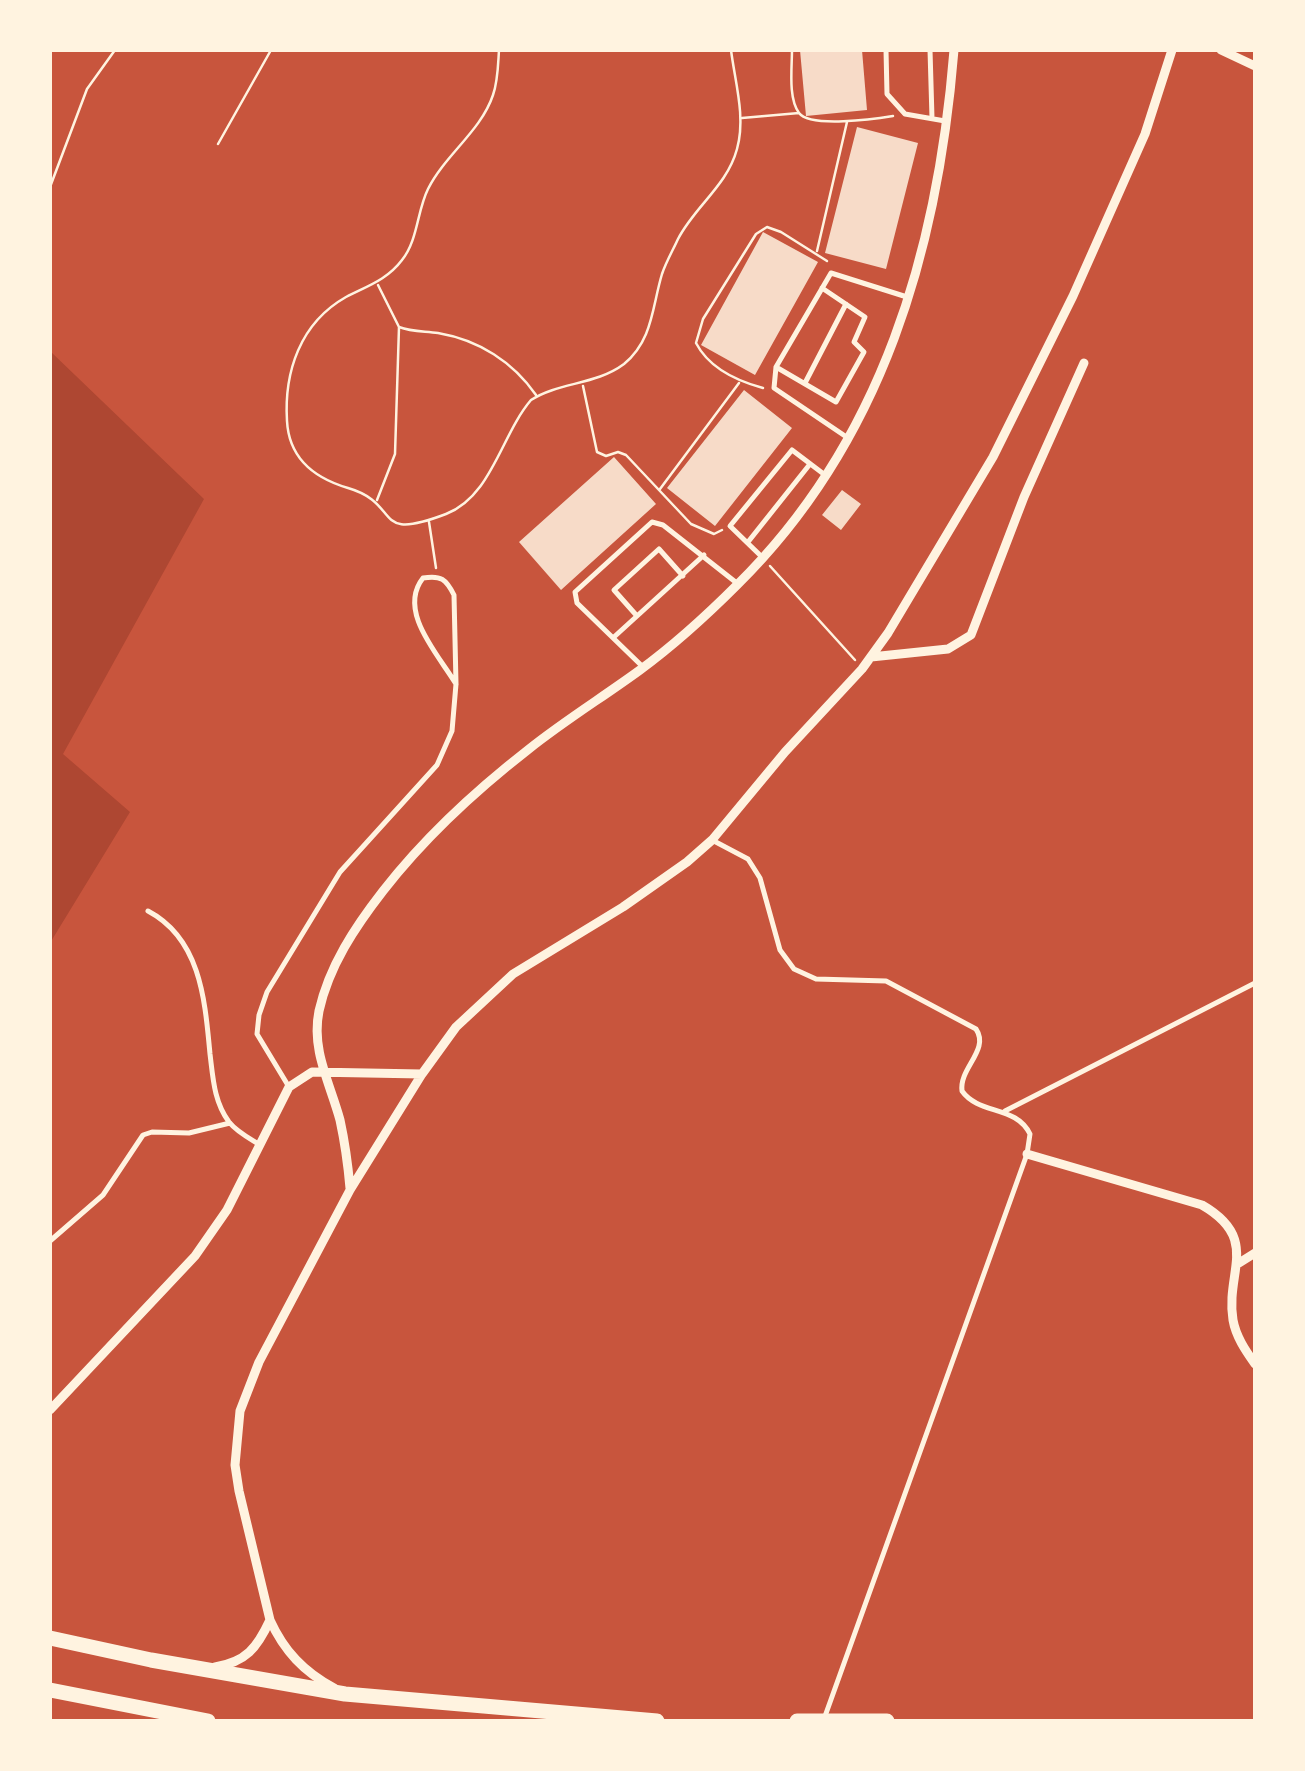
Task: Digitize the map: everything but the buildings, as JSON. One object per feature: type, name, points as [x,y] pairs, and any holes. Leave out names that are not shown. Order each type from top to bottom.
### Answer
[{"type":"highway","points":[[50,1638],[345,1694],[657,1721]]},
{"type":"highway","points":[[50,1690],[208,1721]]},
{"type":"highway","points":[[798,1721],[887,1721]]},
{"type":"street","points":[[350,1190],[345,1142],[316,1032],[324,992],[357,927],[436,830],[517,758],[643,668],[738,584],[825,475],[848,438],[893,344],[909,298],[939,182],[954,50]]},
{"type":"street","points":[[345,1694],[298,1663],[270,1620],[235,1465],[240,1412],[259,1362],[350,1190],[456,1027],[513,974],[658,884],[712,840],[871,657],[926,573],[1009,425],[1110,215],[1145,134],[1172,50]]},
{"type":"street","points":[[1220,50],[1255,66]]},
{"type":"street","points":[[871,657],[948,649],[971,635],[1024,497],[1084,363]]},
{"type":"street","points":[[50,1410],[196,1256],[227,1210],[289,1087],[304,1076],[324,1073],[422,1074]]},
{"type":"street","points":[[1027,1154],[1215,1212],[1233,1234],[1238,1262],[1232,1302],[1234,1322],[1255,1364]]},
{"type":"street","points":[[1238,1262],[1255,1254]]},
{"type":"street","points":[[203,1669],[239,1662],[250,1654],[270,1620]]},
{"type":"lane","points":[[886,50],[887,94],[904,114],[948,122]]},
{"type":"lane","points":[[930,50],[932,118]]},
{"type":"lane","points":[[848,438],[774,388],[776,366],[830,272],[909,298]]},
{"type":"lane","points":[[776,366],[836,402],[864,352],[854,342],[866,317],[822,288]]},
{"type":"lane","points":[[804,383],[846,304]]},
{"type":"lane","points":[[762,557],[730,526],[792,450],[825,475]]},
{"type":"lane","points":[[748,542],[810,464]]},
{"type":"lane","points":[[643,668],[577,603],[574,592],[652,522],[663,525],[738,584]]},
{"type":"lane","points":[[638,616],[614,590],[659,549],[683,576]]},
{"type":"lane","points":[[614,637],[704,555]]},
{"type":"lane","points":[[289,1087],[258,1034],[259,1015],[267,992],[340,872],[437,765],[452,731],[456,684],[454,595],[447,582],[437,576],[424,578],[412,602],[418,622],[456,684]]},
{"type":"lane","points":[[712,840],[748,860],[754,868],[780,950],[794,968],[816,979],[886,981],[976,1029],[980,1045],[961,1078],[962,1092],[971,1102],[1005,1111],[1027,1128],[1030,1142],[824,1721]]},
{"type":"lane","points":[[148,911],[170,924],[192,955],[202,993],[213,1084],[230,1123],[260,1144]]},
{"type":"lane","points":[[1005,1111],[1255,983]]},
{"type":"lane","points":[[50,1241],[103,1195],[142,1135],[189,1133],[230,1123]]},
{"type":"path","points":[[50,186],[87,88],[115,50]]},
{"type":"path","points":[[218,144],[271,50]]},
{"type":"path","points":[[499,50],[494,93],[486,110],[439,168],[426,192],[404,258],[377,283],[342,299],[307,336],[288,374],[287,431],[301,462],[318,477],[377,500],[390,521],[406,527],[453,511],[472,497],[522,410],[536,395],[582,384],[622,365],[643,343],[654,316],[662,273],[681,234],[726,176],[737,148],[741,118],[731,50]]},
{"type":"path","points":[[792,50],[793,94],[799,113],[809,120],[904,114]]},
{"type":"path","points":[[741,118],[799,113]]},
{"type":"path","points":[[817,252],[848,120]]},
{"type":"path","points":[[774,388],[740,381],[703,357],[696,344],[703,320],[756,234],[767,227],[817,252],[828,262],[830,272]]},
{"type":"path","points":[[377,283],[399,327],[471,342],[518,371],[536,395]]},
{"type":"path","points":[[377,500],[395,454],[399,327]]},
{"type":"path","points":[[659,490],[740,381]]},
{"type":"path","points":[[582,384],[598,452],[606,456],[618,452],[626,455],[692,524],[714,534],[730,526]]},
{"type":"path","points":[[429,520],[437,576]]},
{"type":"path","points":[[762,557],[862,668]]},
{"type":"shaded area","points":[[50,351],[204,499],[63,754],[130,812],[50,943]]}]
